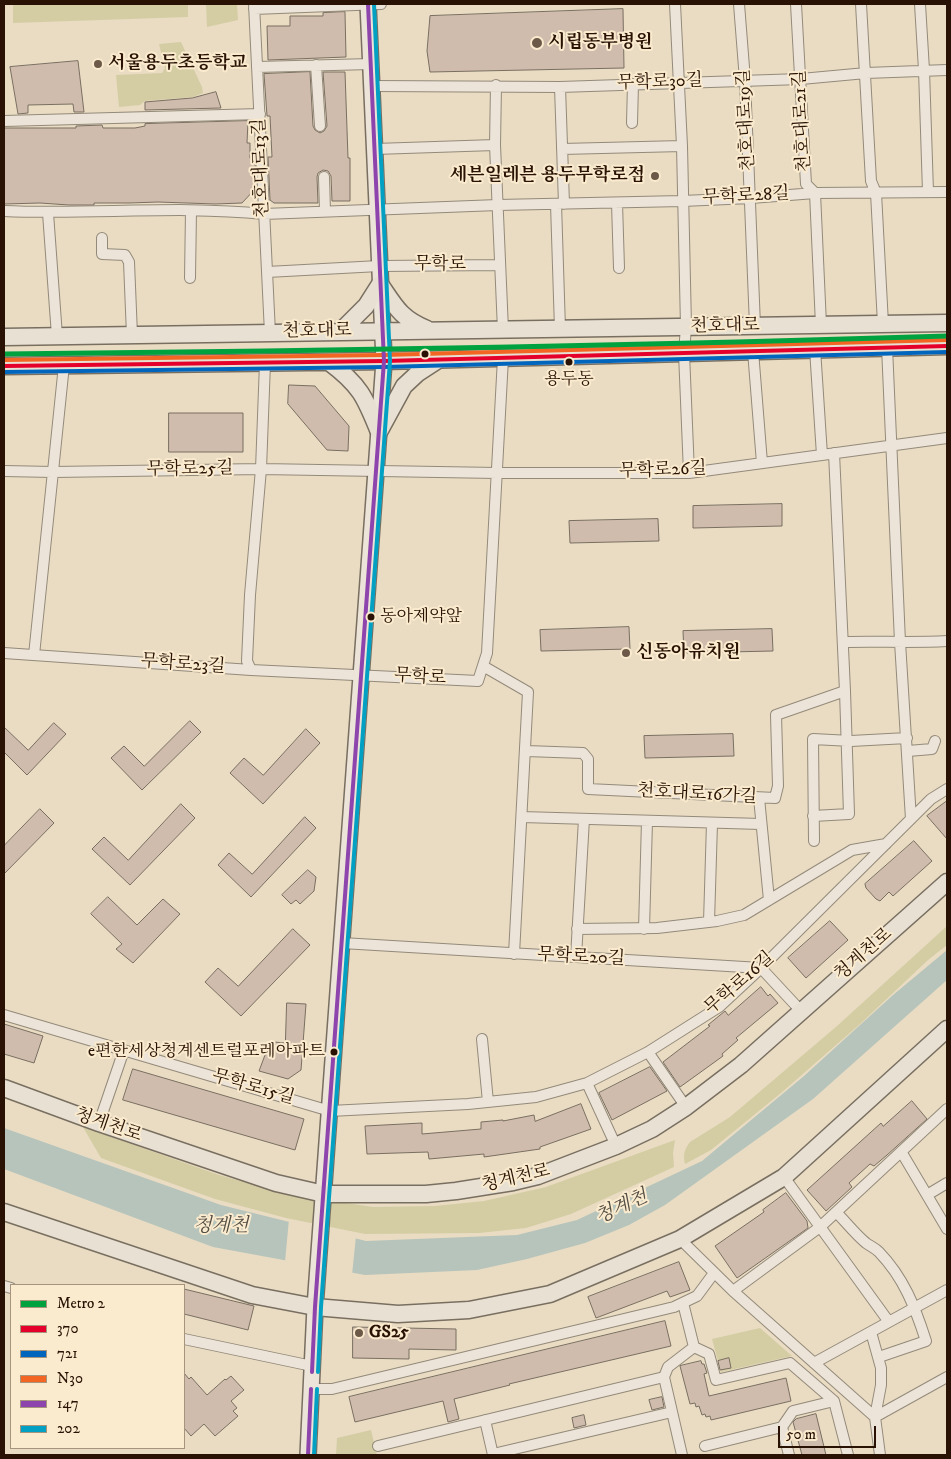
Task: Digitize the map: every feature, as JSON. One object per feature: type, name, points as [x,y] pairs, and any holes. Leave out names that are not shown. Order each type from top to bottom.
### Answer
[{"type":"main road","points":[[308,1455],[316,1288],[384,361],[368,4]]},
{"type":"main road","points":[[380,284],[398,312],[414,324],[431,331]]},
{"type":"main road","points":[[340,332],[366,306],[380,284]]},
{"type":"main road","name":"천호대로","points":[[4,337],[947,323]]},
{"type":"main road","name":"천호대로","points":[[4,366],[438,360],[947,346]]},
{"type":"main road","points":[[380,425],[404,386],[438,360]]},
{"type":"main road","points":[[329,362],[352,380],[362,393],[380,425]]},
{"type":"main road","name":"청계천로","points":[[4,1088],[323,1201],[426,1194],[490,1186],[538,1176],[616,1146],[652,1129],[686,1107],[741,1064],[947,882]]},
{"type":"main road","points":[[4,1212],[252,1295],[315,1307],[398,1314],[469,1310],[550,1294],[680,1239],[784,1177],[947,1029]]},
{"type":"street","points":[[254,6],[381,4]]},
{"type":"street","points":[[675,4],[682,146],[686,327],[684,353]]},
{"type":"street","name":"천호대로19길","points":[[739,4],[751,198],[755,326]]},
{"type":"street","name":"천호대로21길","points":[[796,4],[806,184],[815,193],[821,325]]},
{"type":"street","points":[[861,4],[871,181],[876,193],[883,324]]},
{"type":"street","points":[[920,4],[928,192]]},
{"type":"street","name":"천호대로13길","points":[[254,6],[270,333]]},
{"type":"street","points":[[257,67],[371,64]]},
{"type":"street","points":[[316,66],[320,126]]},
{"type":"street","name":"무학로30길","points":[[372,86],[560,86],[679,83],[801,79],[866,73],[947,70]]},
{"type":"street","points":[[632,123],[633,84]]},
{"type":"street","points":[[496,85],[495,145],[503,330]]},
{"type":"street","points":[[560,86],[562,149],[560,329]]},
{"type":"street","points":[[4,121],[260,114]]},
{"type":"street","points":[[375,149],[495,145]]},
{"type":"street","points":[[562,149],[682,146]]},
{"type":"street","points":[[324,177],[325,211]]},
{"type":"street","name":"무학로28길","points":[[4,212],[237,211],[264,214],[498,204],[682,201],[815,193],[947,192]]},
{"type":"street","points":[[617,202],[619,268]]},
{"type":"street","points":[[190,278],[191,211]]},
{"type":"street","points":[[48,213],[57,336]]},
{"type":"street","points":[[102,238],[102,254],[125,255],[129,262],[132,335]]},
{"type":"street","name":"무학로","points":[[267,272],[380,266],[500,265]]},
{"type":"street","points":[[887,347],[900,642],[911,819]]},
{"type":"street","points":[[815,349],[822,455]]},
{"type":"street","name":"천호대로","points":[[753,351],[762,463]]},
{"type":"street","name":"천호대로","points":[[684,353],[689,473]]},
{"type":"street","points":[[503,358],[487,653],[483,666],[528,692],[514,954]]},
{"type":"street","points":[[251,670],[247,661],[250,594],[261,469],[265,363]]},
{"type":"street","points":[[34,655],[64,365]]},
{"type":"street","name":"무학로26길","points":[[377,470],[497,473],[689,473],[947,438]]},
{"type":"street","points":[[814,816],[848,814],[845,692],[834,453]]},
{"type":"street","name":"무학로25길","points":[[4,471],[377,470]]},
{"type":"street","points":[[843,642],[947,641]]},
{"type":"street","name":"무학로23길","points":[[4,653],[251,670],[362,674]]},
{"type":"street","name":"무학로","points":[[362,674],[478,681],[483,666]]},
{"type":"street","name":"천호대로16가길","points":[[526,751],[583,754],[588,759],[588,790],[775,798],[778,786],[776,715],[845,692]]},
{"type":"street","points":[[814,841],[813,738],[846,740],[907,738]]},
{"type":"street","points":[[908,751],[932,749],[935,741]]},
{"type":"street","name":"무학로16길","points":[[330,1111],[488,1102],[536,1097],[587,1083],[648,1052],[718,1007],[761,968],[931,799],[947,789]]},
{"type":"street","points":[[760,798],[769,900]]},
{"type":"street","points":[[522,817],[761,824]]},
{"type":"street","points":[[576,957],[584,819]]},
{"type":"street","points":[[644,928],[647,821]]},
{"type":"street","points":[[709,922],[712,823]]},
{"type":"street","points":[[577,928],[644,928],[709,922],[744,915],[852,850],[886,844]]},
{"type":"street","name":"무학로20길","points":[[342,944],[761,968]]},
{"type":"street","points":[[761,968],[801,1010]]},
{"type":"street","name":"무학로15길","points":[[4,1015],[330,1111]]},
{"type":"street","points":[[482,1039],[488,1102]]},
{"type":"street","points":[[100,1123],[124,1050]]},
{"type":"street","points":[[648,1052],[686,1107]]},
{"type":"street","points":[[587,1083],[616,1146]]},
{"type":"street","points":[[733,1291],[820,1227],[902,1153],[947,1109]]},
{"type":"street","points":[[902,1153],[947,1230]]},
{"type":"street","points":[[784,1177],[889,1322]]},
{"type":"street","points":[[927,1195],[947,1183]]},
{"type":"street","points":[[836,1212],[889,1262],[906,1287],[916,1307],[926,1341],[879,1357]]},
{"type":"street","points":[[680,1239],[733,1291],[875,1417]]},
{"type":"street","points":[[311,1389],[332,1389],[674,1307],[697,1296],[714,1273]]},
{"type":"street","points":[[814,1363],[947,1290]]},
{"type":"street","points":[[684,1303],[694,1347]]},
{"type":"street","points":[[871,1332],[879,1357],[881,1385],[875,1417],[880,1455]]},
{"type":"street","points":[[185,1339],[312,1366]]},
{"type":"street","points":[[682,1455],[664,1377],[668,1367],[694,1347]]},
{"type":"street","points":[[694,1347],[709,1354],[716,1380],[790,1363],[834,1401],[848,1455]]},
{"type":"street","points":[[378,1446],[664,1377]]},
{"type":"street","points":[[875,1417],[947,1377]]},
{"type":"street","points":[[705,1446],[782,1427],[793,1411],[834,1401]]},
{"type":"street","points":[[485,1420],[493,1455],[672,1412]]},
{"type":"street","points":[[782,1427],[789,1455]]},
{"type":"shaded area","points":[[13,4],[188,4],[188,17],[13,23]]},
{"type":"shaded area","points":[[206,4],[237,4],[238,20],[207,27]]},
{"type":"shaded area","points":[[181,42],[203,93],[193,97],[145,101],[140,105],[119,107],[116,75],[162,73],[165,68],[159,44]]},
{"type":"shaded area","points":[[947,926],[947,945],[928,960],[859,1025],[781,1093],[711,1150],[685,1164],[684,1153],[690,1142],[730,1117],[837,1026]]},
{"type":"shaded area","points":[[83,1127],[219,1175],[287,1194],[373,1207],[435,1206],[484,1201],[546,1187],[675,1140],[673,1153],[674,1167],[571,1214],[526,1228],[479,1233],[365,1234],[286,1218],[215,1199],[101,1158]]},
{"type":"shaded area","points":[[760,1328],[792,1356],[721,1372],[712,1339]]},
{"type":"shaded area","points":[[371,1430],[377,1455],[336,1455],[337,1438]]},
{"type":"water","name":"청계천","points":[[947,950],[947,980],[813,1099],[665,1205],[629,1225],[585,1243],[527,1259],[477,1270],[365,1275],[213,1247],[4,1169],[4,1128],[221,1205],[366,1241],[517,1235],[577,1220],[702,1161],[804,1076],[893,995]]},
{"type":"pier","points":[[289,1219],[356,1236],[352,1275],[285,1262]]},
{"type":"building","points":[[623,9],[624,68],[430,72],[427,51],[430,16]]},
{"type":"building","points":[[345,12],[346,57],[268,60],[267,26],[290,26],[290,16],[323,16],[323,13]]},
{"type":"building","points":[[78,61],[84,112],[74,112],[73,104],[28,105],[28,113],[18,114],[10,67]]},
{"type":"building","points":[[310,72],[313,126],[320,133],[327,126],[323,72],[345,72],[348,158],[350,158],[350,201],[332,201],[331,176],[328,171],[323,170],[318,173],[317,177],[318,203],[274,203],[270,200],[268,157],[272,157],[270,116],[267,116],[264,74]]},
{"type":"building","points":[[216,92],[221,108],[145,110],[145,102],[192,98]]},
{"type":"building","points":[[248,121],[247,143],[250,143],[250,158],[255,158],[256,188],[242,203],[4,204],[4,128],[76,128],[76,126],[102,125],[103,128],[135,128],[145,126],[145,124]]},
{"type":"building","points":[[289,385],[315,386],[349,426],[348,451],[327,450],[288,404]]},
{"type":"building","points":[[169,413],[243,413],[243,452],[169,452]]},
{"type":"building","points":[[782,504],[782,526],[693,528],[693,506]]},
{"type":"building","points":[[658,519],[659,541],[570,543],[569,521]]},
{"type":"building","points":[[629,627],[630,649],[541,651],[540,630]]},
{"type":"building","points":[[772,629],[773,651],[684,653],[683,631]]},
{"type":"building","points":[[190,721],[201,732],[142,790],[111,758],[124,746],[144,766]]},
{"type":"building","points":[[54,723],[66,734],[27,775],[4,752],[4,727],[28,750]]},
{"type":"building","points":[[306,729],[320,743],[263,804],[230,773],[244,758],[263,775]]},
{"type":"building","points":[[733,734],[734,756],[645,758],[644,736]]},
{"type":"building","points":[[947,801],[947,839],[927,816]]},
{"type":"building","points":[[181,804],[195,818],[130,885],[92,849],[104,837],[128,860]]},
{"type":"building","points":[[40,809],[54,823],[4,874],[4,846]]},
{"type":"building","points":[[305,817],[316,828],[251,897],[218,865],[229,853],[252,874]]},
{"type":"building","points":[[914,841],[932,861],[893,896],[889,892],[880,901],[876,899],[866,888],[865,884]]},
{"type":"building","points":[[308,870],[316,877],[314,891],[300,904],[296,900],[291,904],[282,895]]},
{"type":"building","points":[[108,897],[137,925],[163,899],[180,914],[133,963],[116,949],[122,944],[91,914]]},
{"type":"building","points":[[830,921],[848,940],[806,978],[788,958]]},
{"type":"building","points":[[293,929],[310,945],[241,1016],[205,982],[218,968],[238,986]]},
{"type":"building","points":[[761,987],[768,996],[770,994],[778,1003],[736,1038],[738,1040],[722,1054],[723,1056],[680,1087],[663,1062],[710,1026],[708,1025],[725,1011],[728,1015]]},
{"type":"building","points":[[287,1003],[306,1004],[301,1070],[288,1079],[259,1071],[268,1047],[274,1046],[274,1042],[285,1043]]},
{"type":"building","points":[[4,1024],[43,1036],[34,1063],[4,1054]]},
{"type":"building","points":[[650,1067],[667,1091],[612,1120],[599,1093]]},
{"type":"building","points":[[133,1069],[304,1119],[295,1150],[123,1100]]},
{"type":"building","points":[[912,1101],[927,1119],[874,1166],[870,1164],[849,1183],[852,1187],[826,1211],[807,1190],[881,1123],[883,1126]]},
{"type":"building","points":[[581,1104],[591,1129],[540,1147],[540,1149],[484,1157],[484,1154],[429,1159],[428,1152],[367,1154],[365,1126],[422,1123],[422,1134],[481,1129],[481,1122],[503,1121],[534,1115],[535,1121]]},
{"type":"building","points":[[786,1193],[807,1221],[808,1228],[737,1278],[715,1246],[764,1212],[763,1210]]},
{"type":"building","points":[[679,1262],[690,1290],[670,1297],[667,1291],[596,1318],[588,1297]]},
{"type":"building","points":[[185,1289],[254,1306],[248,1330],[185,1314]]},
{"type":"building","points":[[665,1321],[671,1346],[509,1384],[454,1399],[459,1419],[448,1422],[443,1401],[355,1422],[349,1397]]},
{"type":"building","points":[[353,1327],[456,1329],[456,1350],[409,1349],[409,1359],[353,1358]]},
{"type":"building","points":[[729,1358],[731,1368],[720,1370],[718,1361]]},
{"type":"building","points":[[701,1361],[707,1373],[704,1374],[709,1396],[786,1378],[791,1401],[711,1420],[710,1416],[702,1415],[699,1406],[696,1407],[695,1403],[690,1404],[680,1366]]},
{"type":"building","points":[[185,1374],[189,1379],[191,1377],[207,1395],[231,1376],[244,1390],[231,1401],[237,1408],[233,1411],[238,1416],[215,1436],[204,1424],[191,1436],[185,1429]]},
{"type":"building","points":[[662,1397],[664,1407],[652,1410],[649,1400]]},
{"type":"building","points":[[816,1414],[826,1455],[802,1455],[793,1422],[796,1419]]},
{"type":"building","points":[[584,1415],[586,1425],[574,1428],[572,1418]]},
{"type":"metro line","name":"2","points":[[4,354],[476,348],[947,336]]},
{"type":"transit line","name":"147","points":[[312,1372],[315,1307],[384,361],[368,4]]},
{"type":"transit line","name":"202","points":[[318,1372],[321,1307],[390,361],[374,4]]},
{"type":"transit line","name":"N30","points":[[4,360],[384,355],[947,340]]},
{"type":"transit line","name":"370","points":[[4,366],[384,361],[947,346]]},
{"type":"transit line","name":"721","points":[[4,372],[384,367],[947,352]]},
{"type":"transit line","name":"147","points":[[308,1455],[311,1389]]},
{"type":"transit line","name":"202","points":[[314,1455],[317,1389]]},
{"type":"place","name":"시립동부병원","points":[[537,43]]},
{"type":"place","name":"서울용두초등학교","points":[[98,64]]},
{"type":"place","name":"세븐일레븐 용두무학로점","points":[[655,176]]},
{"type":"place","name":"용두동","points":[[569,362]]},
{"type":"place","name":"동아제약앞","points":[[371,617]]},
{"type":"place","name":"신동아유치원","points":[[626,653]]},
{"type":"place","name":"e편한세상청계센트럴포레아파트","points":[[334,1052]]},
{"type":"place","name":"GS25","points":[[359,1333]]}]
